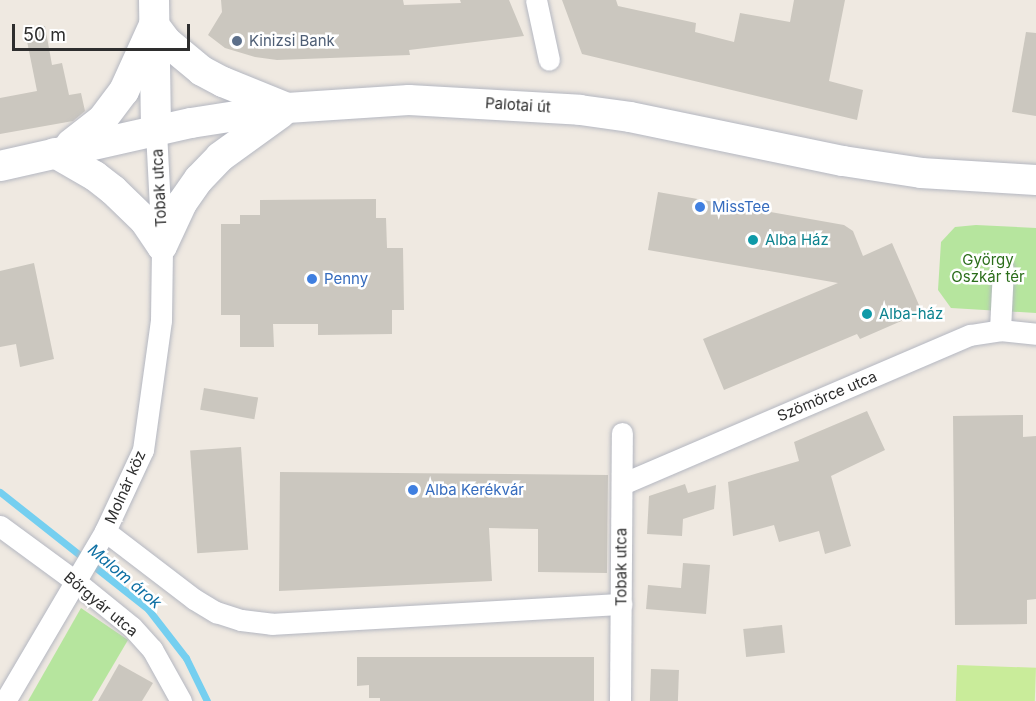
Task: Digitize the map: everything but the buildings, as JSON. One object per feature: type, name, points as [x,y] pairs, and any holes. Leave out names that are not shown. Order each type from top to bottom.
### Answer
[{"type":"main road","points":[[154,12],[167,42],[202,71],[223,82],[288,108]]},
{"type":"main road","points":[[154,12],[156,130]]},
{"type":"main road","points":[[154,12],[124,91],[102,120],[83,136],[55,153],[95,176],[113,190],[145,221],[162,246]]},
{"type":"main road","name":"Palotai út","points":[[0,166],[156,130],[288,108],[409,100],[580,110],[630,117],[843,161],[921,173],[1036,180]]},
{"type":"main road","points":[[162,246],[182,203],[206,171],[220,157],[288,108]]},
{"type":"street","points":[[536,0],[549,60]]},
{"type":"street","name":"Tobak utca","points":[[156,130],[162,246]]},
{"type":"street","name":"Molnár köz","points":[[5,701],[105,531],[143,450],[161,320],[162,246]]},
{"type":"street","points":[[1000,330],[1003,269]]},
{"type":"street","name":"Szömörce utca","points":[[622,484],[970,335],[1000,330],[1036,334]]},
{"type":"street","name":"Tobak utca","points":[[620,701],[622,433]]},
{"type":"street","name":"Bőrgyár utca","points":[[0,526],[78,575],[145,642],[167,673],[181,701]]},
{"type":"street","points":[[105,531],[194,599],[216,612],[272,624],[621,604]]},
{"type":"green space","name":"György Oszkár tér","points":[[976,225],[1036,228],[1036,313],[951,308],[938,290],[941,242],[955,227]]},
{"type":"green space","points":[[81,608],[128,640],[92,701],[28,701]]},
{"type":"green space","points":[[957,665],[1036,668],[1035,701],[956,701]]},
{"type":"waterway","name":"Malom árok","points":[[0,492],[148,609],[186,658],[207,701]]},
{"type":"place","name":"Kinizsi Bank","points":[[237,41]]},
{"type":"place","name":"MissTee","points":[[700,207]]},
{"type":"place","name":"Alba Ház","points":[[753,240]]},
{"type":"place","name":"Penny","points":[[312,279]]},
{"type":"place","name":"Alba-ház","points":[[867,314]]},
{"type":"place","name":"Alba Kerékvár","points":[[413,490]]}]
